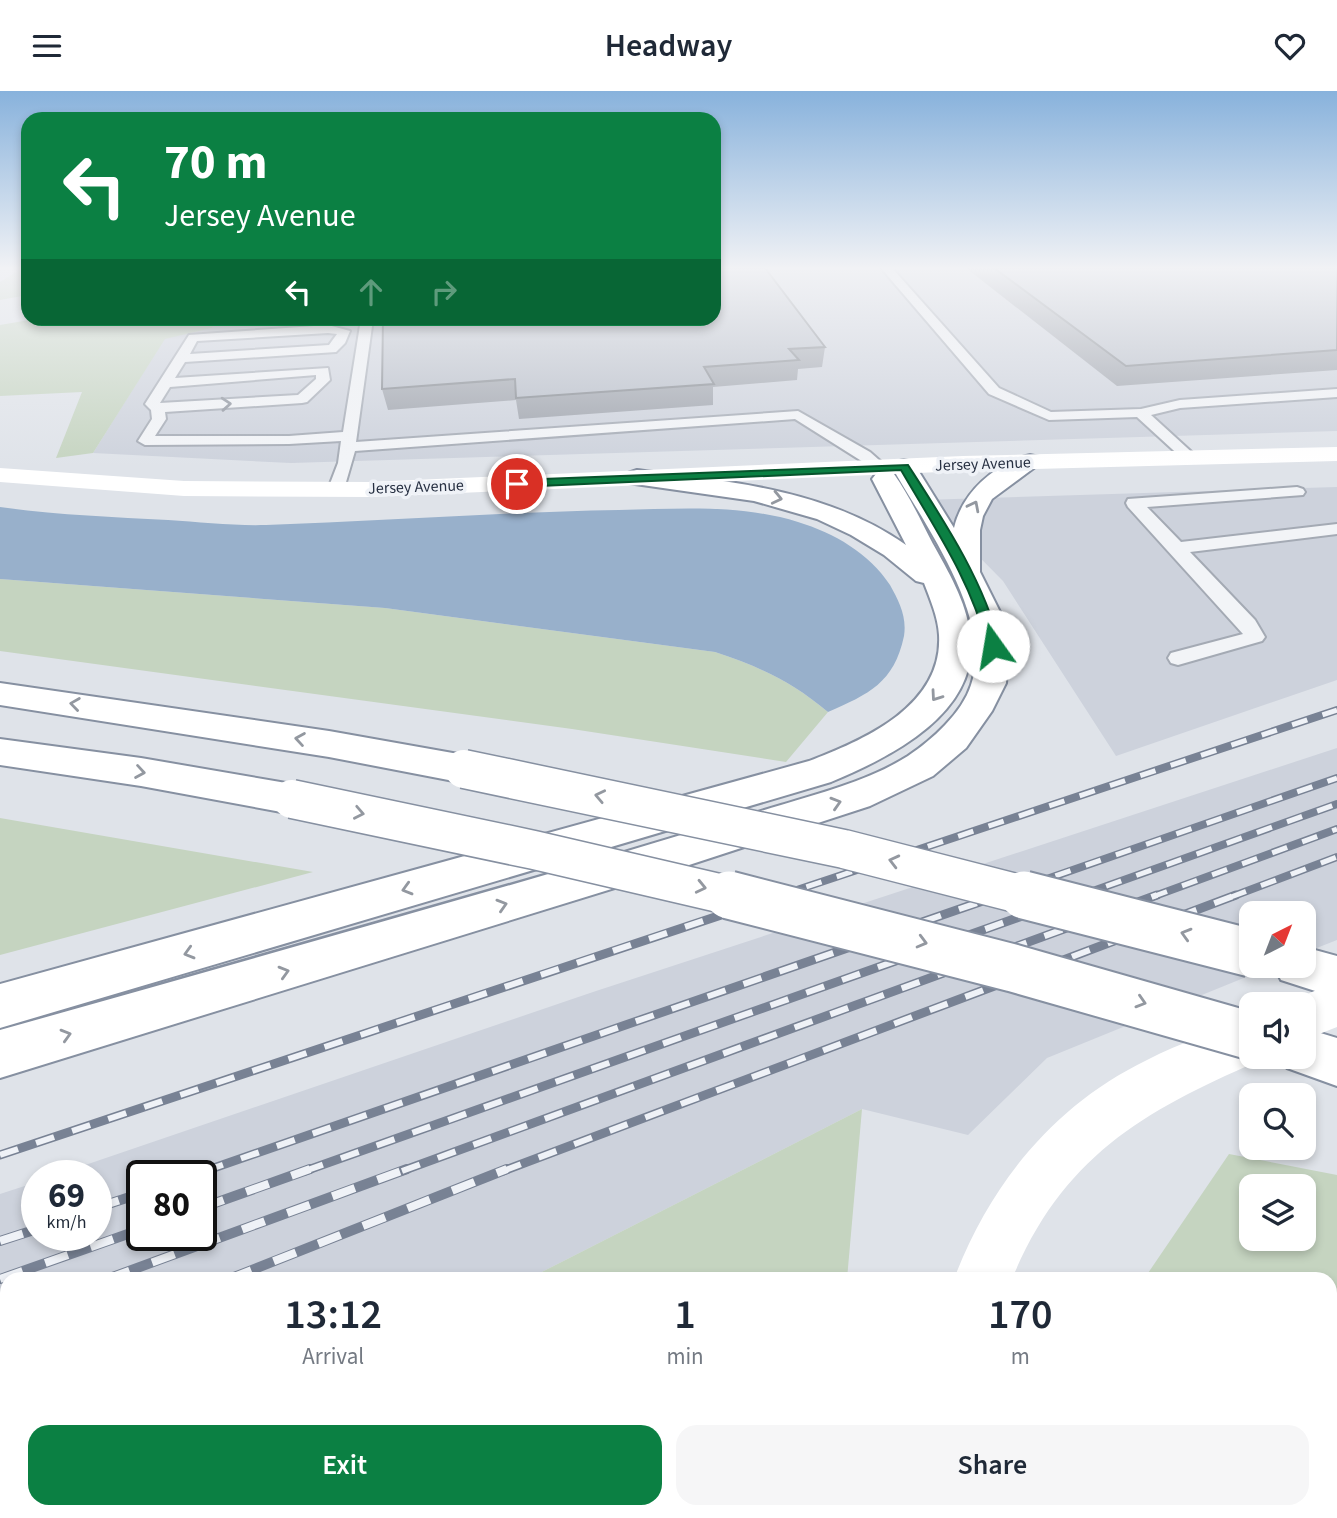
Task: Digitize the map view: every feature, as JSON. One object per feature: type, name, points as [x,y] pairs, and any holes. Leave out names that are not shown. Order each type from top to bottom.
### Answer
[{"type":"main road","name":"Jersey Avenue","points":[[0,475],[175,489],[336,489],[1030,462],[1337,454]]},
{"type":"main road","points":[[0,1006],[796,779],[855,758],[902,730],[928,707],[942,689],[953,654],[955,637],[951,619],[952,579],[975,501],[995,482],[1030,462]]},
{"type":"main road","points":[[0,1054],[699,846],[857,796],[920,766],[953,739],[969,721],[989,683],[993,646],[991,629],[952,579],[892,467]]},
{"type":"main road","points":[[637,478],[742,491],[819,509],[858,526],[952,579]]},
{"type":"main road","points":[[0,694],[290,737],[464,769],[844,849],[1239,950]]},
{"type":"main road","points":[[0,751],[141,772],[292,799],[599,863],[751,898],[1084,985],[1239,1034]]},
{"type":"main road","points":[[1316,971],[1337,977]]},
{"type":"main road","points":[[1316,1013],[1337,1004]]},
{"type":"main road","points":[[986,1272],[1020,1203],[1053,1160],[1083,1131],[1118,1105],[1163,1078],[1239,1043]]},
{"type":"main road","points":[[1316,1055],[1337,1062]]},
{"type":"lane","points":[[165,383],[323,371],[323,380],[302,399],[158,408],[152,404],[165,383],[181,358],[193,338],[244,335]]},
{"type":"lane","points":[[181,358],[332,349],[339,343],[343,335]]},
{"type":"lane","points":[[336,489],[346,463],[365,335]]},
{"type":"lane","points":[[944,335],[994,391],[1049,417],[1140,413],[1180,404],[1337,393]]},
{"type":"lane","points":[[158,408],[159,419],[145,441],[349,442],[798,415],[865,455],[892,467]]},
{"type":"lane","points":[[1140,413],[1189,457]]},
{"type":"lane","points":[[1178,658],[1255,637],[1248,624],[1134,503],[1297,492]]},
{"type":"lane","points":[[1177,548],[1337,529]]},
{"type":"shaded area","points":[[181,335],[1337,335],[1337,431],[291,463],[93,453],[165,338]]},
{"type":"shaded area","points":[[1337,487],[1337,680],[1116,756],[1003,581],[923,500]]},
{"type":"shaded area","points":[[1337,748],[1337,940],[1316,948],[1316,901],[1239,901],[1239,978],[1244,978],[1047,1058],[968,1135],[862,1109],[542,1272],[0,1272],[0,1194],[21,1187],[21,1251],[112,1251],[112,1160],[100,1160],[593,992]]},
{"type":"green space","points":[[0,335],[184,335],[165,339],[93,453],[56,458],[82,392],[0,396]]},
{"type":"green space","points":[[0,579],[385,608],[715,652],[775,676],[828,712],[786,762],[572,729],[0,651]]},
{"type":"green space","points":[[0,818],[313,872],[0,955]]},
{"type":"green space","points":[[862,1109],[848,1272],[542,1272]]},
{"type":"green space","points":[[1229,1154],[1239,1156],[1239,1160],[1260,1160],[1337,1175],[1337,1272],[1149,1272]]},
{"type":"water","points":[[0,507],[254,525],[575,511],[686,509],[754,512],[811,527],[837,538],[861,554],[890,585],[899,603],[905,629],[894,665],[878,685],[828,712],[774,676],[715,652],[385,608],[0,579]]},
{"type":"building","points":[[383,335],[816,335],[825,347],[789,349],[799,360],[704,367],[714,384],[516,398],[515,379],[382,389]]},
{"type":"building","points":[[1084,335],[1337,335],[1337,350],[1126,366]]},
{"type":"railway","points":[[776,897],[1337,710]]},
{"type":"railway","points":[[995,897],[1337,778]]},
{"type":"railway","points":[[1076,897],[1337,804]]},
{"type":"railway","points":[[1152,897],[1337,829]]},
{"type":"railway","points":[[1231,897],[1337,857]]},
{"type":"railway","points":[[0,1155],[781,895]]},
{"type":"railway","points":[[217,1167],[1000,895]]},
{"type":"railway","points":[[305,1171],[1081,895]]},
{"type":"railway","points":[[402,1171],[1157,895]]},
{"type":"railway","points":[[503,1171],[1236,895]]},
{"type":"railway","points":[[217,1202],[310,1169]]},
{"type":"railway","points":[[126,1272],[407,1169]]},
{"type":"railway","points":[[247,1272],[507,1169]]},
{"type":"railway","points":[[112,1203],[126,1198]]},
{"type":"railway","points":[[0,1241],[21,1234]]},
{"type":"railway","points":[[20,1272],[126,1235]]},
{"type":"route","points":[[517,484],[904,467],[966,572],[985,612],[993,646]]}]
